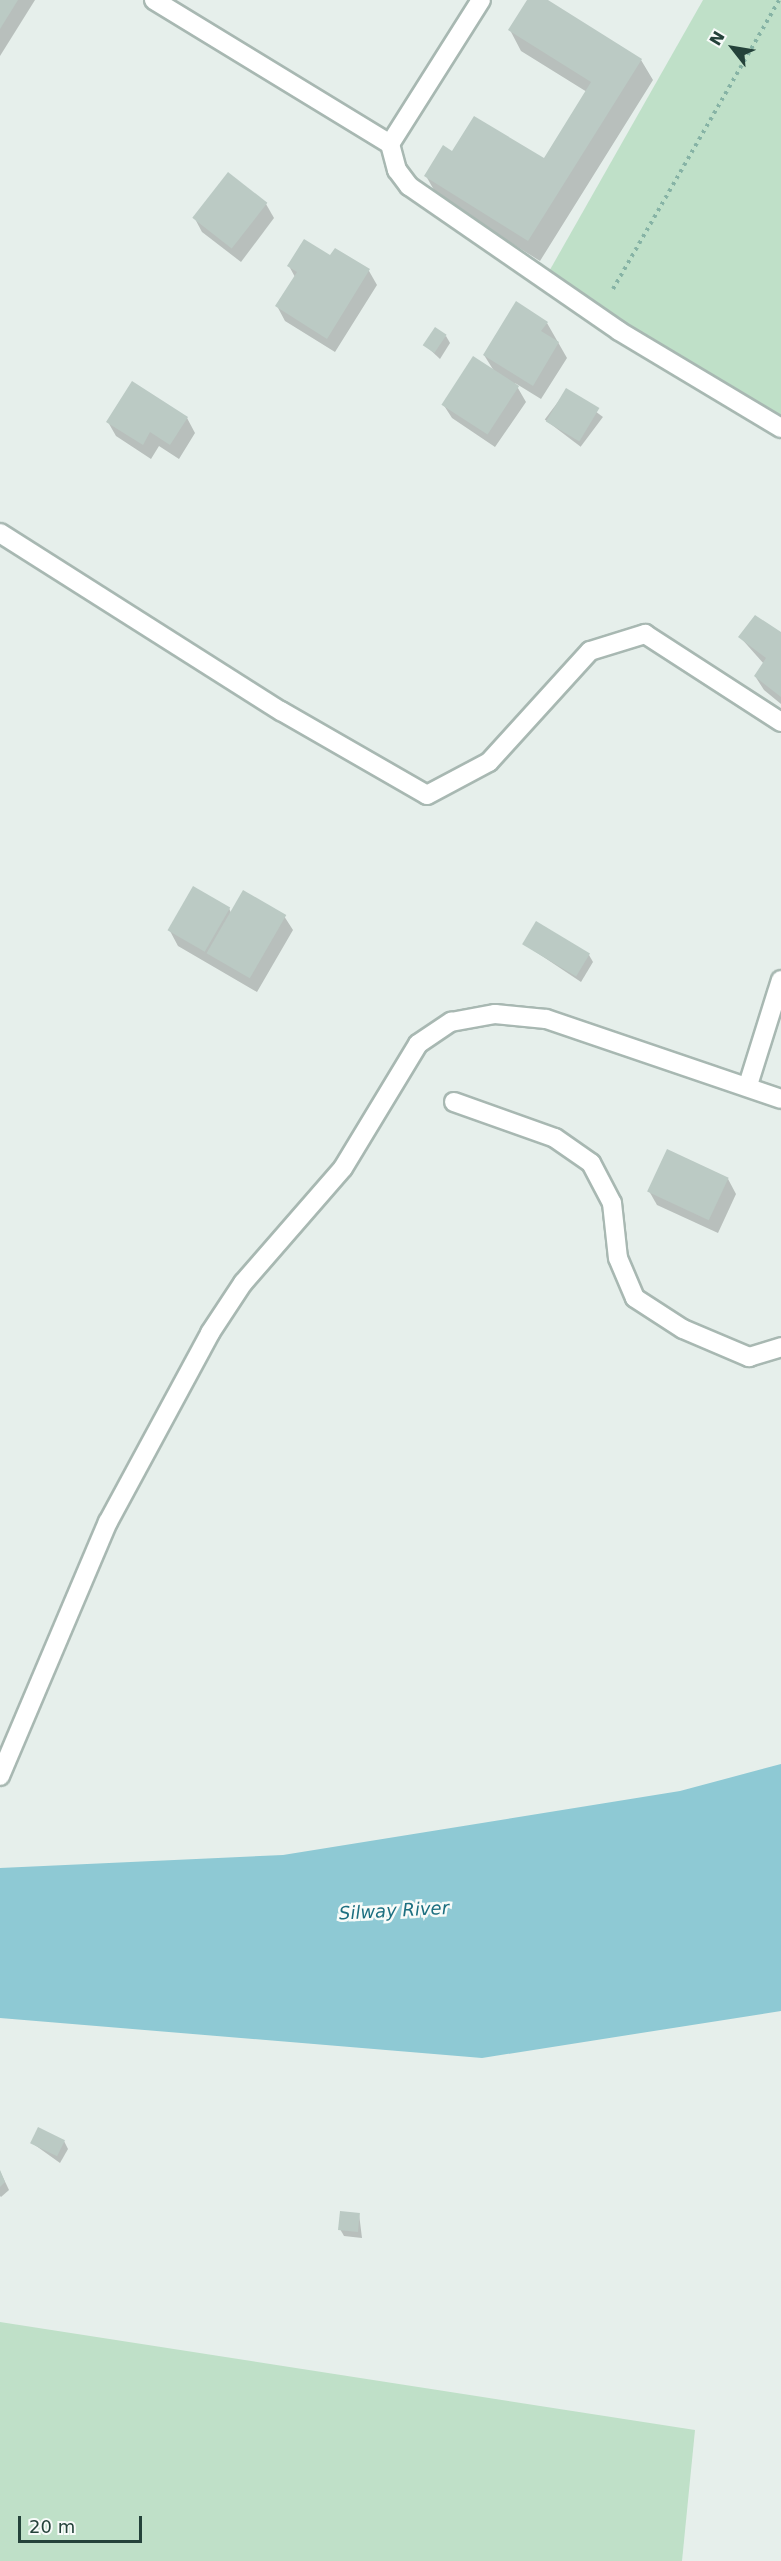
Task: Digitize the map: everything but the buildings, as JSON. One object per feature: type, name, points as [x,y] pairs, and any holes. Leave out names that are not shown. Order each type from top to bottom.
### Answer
[{"type":"street","points":[[154,0],[390,144],[397,170],[410,186],[598,316],[781,428]]},
{"type":"street","points":[[390,144],[481,0]]},
{"type":"street","points":[[0,533],[281,711],[427,795],[489,762],[590,651],[645,634],[781,722]]},
{"type":"street","points":[[748,1085],[781,980]]},
{"type":"street","points":[[0,1776],[108,1522],[210,1334],[243,1283],[343,1168],[418,1044],[451,1022],[495,1014],[546,1019],[748,1085],[781,1099]]},
{"type":"street","points":[[454,1102],[555,1138],[591,1163],[612,1203],[618,1258],[635,1298],[683,1329],[749,1357],[781,1347]]},
{"type":"path","points":[[598,316],[779,0]]},
{"type":"green space","points":[[703,0],[781,0],[781,416],[547,275]]},
{"type":"green space","points":[[0,2322],[695,2430],[682,2561],[0,2561]]},
{"type":"water","name":"Silway River","points":[[781,1764],[781,2011],[482,2058],[0,2018],[0,1868],[283,1855],[680,1791]]}]
